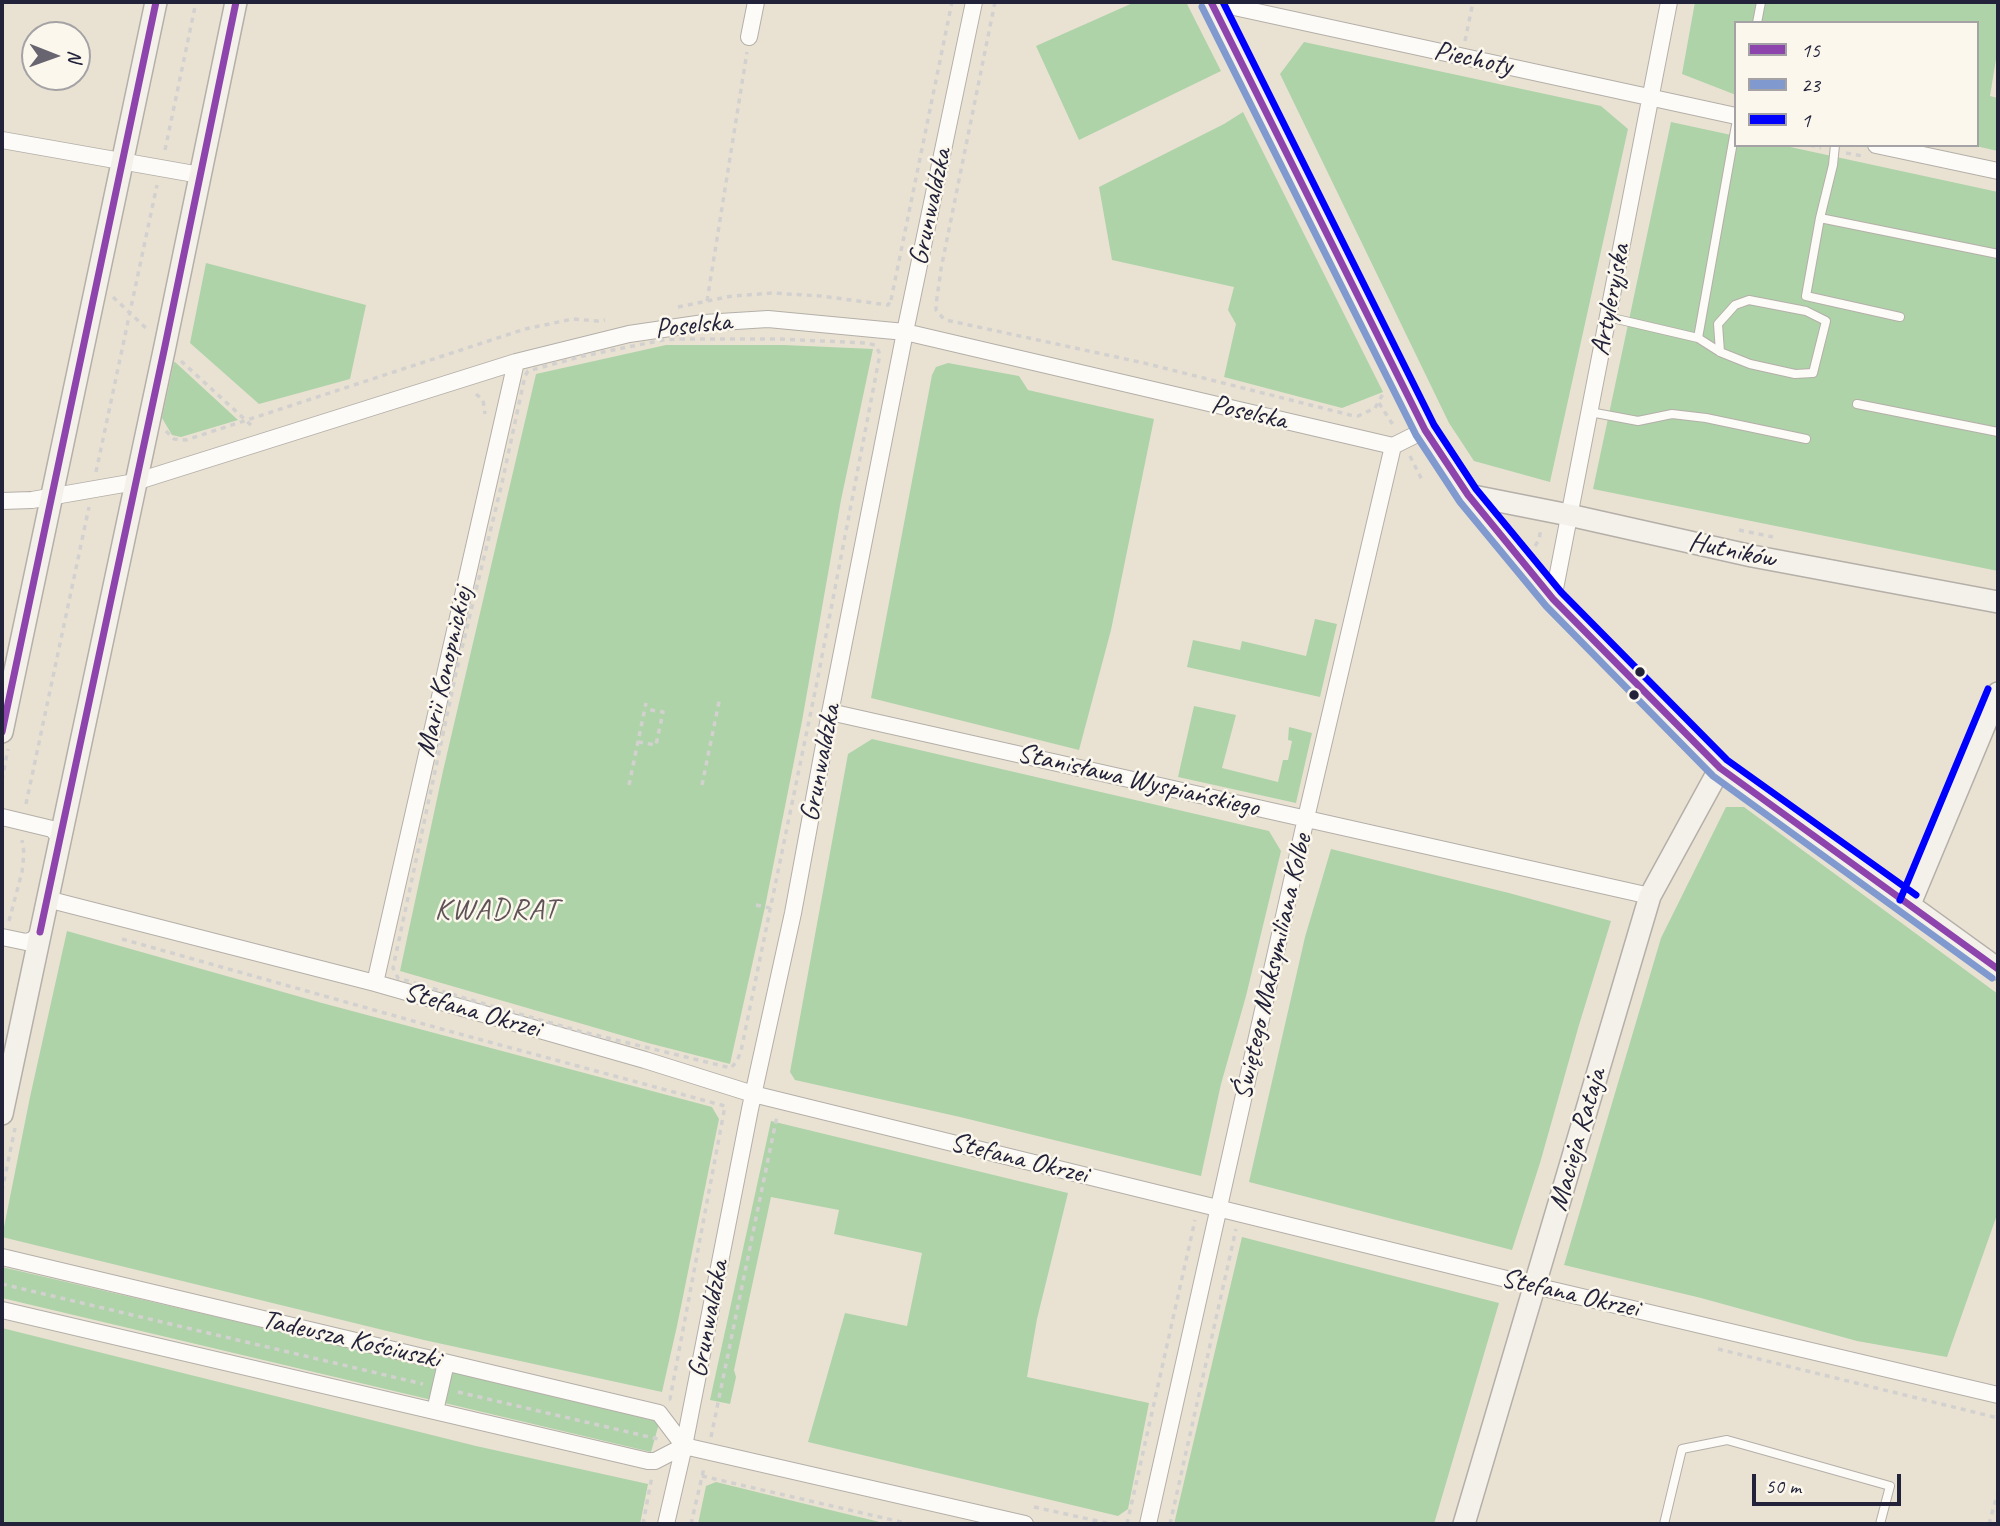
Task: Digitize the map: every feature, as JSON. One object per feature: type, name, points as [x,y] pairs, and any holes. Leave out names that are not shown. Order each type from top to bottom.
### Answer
[{"type":"street","points":[[2,732],[156,2]]},
{"type":"street","points":[[9,1118],[40,932],[135,482],[170,350],[200,175],[236,2]]},
{"type":"street","points":[[749,37],[756,2]]},
{"type":"street","name":"Grunwaldzka","points":[[667,1524],[753,1094],[793,913],[905,332],[974,2]]},
{"type":"street","points":[[1211,2],[1425,430],[1468,495],[1553,599],[1720,768],[1998,969]]},
{"type":"street","name":"Piechoty","points":[[1211,2],[1734,116]]},
{"type":"street","name":"Artyleryjska","points":[[1553,599],[1668,2]]},
{"type":"street","points":[[2,140],[200,175]]},
{"type":"street","points":[[1885,147],[1998,171]]},
{"type":"street","name":"Poselska","points":[[2,501],[51,497],[135,482],[516,362],[629,334],[704,323],[768,319],[905,332],[1393,446]]},
{"type":"street","name":"Marii Konopnickiej","points":[[374,983],[516,362]]},
{"type":"street","points":[[1393,446],[1425,430]]},
{"type":"street","name":"Świętego Maksymiliana Kolbe","points":[[1148,1524],[1306,818],[1393,446]]},
{"type":"street","name":"Hutników","points":[[1468,495],[1752,556],[1998,602]]},
{"type":"street","points":[[1910,904],[1998,693]]},
{"type":"street","name":"Stanisława Wyspiańskiego","points":[[830,712],[1650,896]]},
{"type":"street","name":"Macieja Rataja","points":[[1464,1524],[1650,896],[1720,768]]},
{"type":"street","points":[[2,817],[52,829],[58,835],[59,842]]},
{"type":"street","name":"Stefana Okrzei","points":[[47,899],[374,983],[645,1060],[753,1094],[1535,1286],[1998,1395]]},
{"type":"street","points":[[2,937],[26,942],[33,940],[40,932]]},
{"type":"street","name":"Tadeusza Kościuszki","points":[[2,1257],[659,1413],[684,1446]]},
{"type":"street","name":"Tadeusza Kościuszki","points":[[2,1310],[655,1461]]},
{"type":"street","points":[[435,1411],[446,1363]]},
{"type":"street","points":[[655,1461],[684,1446],[1025,1524]]},
{"type":"lane","points":[[1757,21],[1761,2]]},
{"type":"lane","points":[[1698,338],[1734,136]]},
{"type":"lane","points":[[1835,147],[1806,296],[1899,317]]},
{"type":"lane","points":[[1820,218],[1998,254]]},
{"type":"lane","points":[[1608,317],[1698,338],[1720,352],[1750,364],[1795,374],[1813,373],[1826,321],[1806,311],[1749,300],[1735,305],[1718,324],[1720,352]]},
{"type":"lane","points":[[1857,404],[1998,432]]},
{"type":"lane","points":[[1590,412],[1638,421],[1672,414],[1706,418],[1806,439]]},
{"type":"lane","points":[[1664,1524],[1682,1449],[1727,1440],[1890,1486],[1880,1524]]},
{"type":"path","points":[[891,300],[952,2]]},
{"type":"path","points":[[995,2],[941,269],[936,310],[942,317],[1144,363],[1350,415],[1364,414],[1379,403]]},
{"type":"path","points":[[1464,42],[1473,2]]},
{"type":"path","points":[[707,301],[749,37]]},
{"type":"path","points":[[96,282],[269,441]]},
{"type":"path","points":[[163,424],[168,435],[174,439],[186,440],[525,329],[573,319]]},
{"type":"path","points":[[680,339],[872,343],[880,354],[878,369],[741,1051],[734,1067],[673,1055],[579,1031],[398,978],[393,968],[456,673],[528,371],[583,356],[680,339]]},
{"type":"path","points":[[469,394],[477,395],[483,400],[484,417]]},
{"type":"path","points":[[1521,560],[1539,540],[1545,510]]},
{"type":"path","points":[[1732,529],[1783,539]]},
{"type":"path","points":[[702,785],[720,697]]},
{"type":"path","points":[[629,785],[638,742],[646,706],[663,712],[656,745],[638,742]]},
{"type":"path","points":[[756,905],[765,907]]},
{"type":"path","points":[[122,939],[725,1106],[670,1399],[656,1396]]},
{"type":"path","points":[[712,1434],[776,1116]]},
{"type":"path","points":[[2,1191],[9,1118]]},
{"type":"path","points":[[1127,1524],[1196,1216]]},
{"type":"path","points":[[1170,1524],[1236,1228]]},
{"type":"path","points":[[2,1284],[684,1446]]},
{"type":"path","points":[[1715,1349],[1998,1418]]},
{"type":"path","points":[[643,1524],[655,1461]]},
{"type":"path","points":[[691,1524],[702,1476],[910,1524]]},
{"type":"path","points":[[1989,1524],[1998,1492]]},
{"type":"green space","points":[[1135,2],[1186,2],[1221,71],[1079,140],[1036,46]]},
{"type":"green space","points":[[1695,2],[1998,2],[1998,47],[1990,96],[1998,98],[1998,151],[1979,147],[1979,21],[1734,21],[1734,94],[1682,74]]},
{"type":"green space","points":[[1304,42],[1601,106],[1628,129],[1550,482],[1474,461],[1449,423],[1280,74]]},
{"type":"green space","points":[[1243,112],[1383,392],[1342,408],[1224,377],[1236,324],[1228,310],[1234,287],[1112,260],[1099,187]]},
{"type":"green space","points":[[1671,122],[1734,136],[1734,147],[1790,147],[1998,192],[1998,571],[1593,489]]},
{"type":"green space","points":[[206,263],[366,305],[350,379],[259,404],[190,343]]},
{"type":"green space","points":[[666,345],[784,345],[873,349],[841,500],[802,721],[765,907],[730,1064],[400,971],[443,771],[536,374]]},
{"type":"green space","points":[[174,362],[238,420],[181,437],[172,435],[162,418]]},
{"type":"green space","points":[[948,363],[1019,376],[1028,390],[1154,419],[1111,630],[1079,750],[871,698],[932,375],[936,367]]},
{"type":"green space","points":[[1315,619],[1337,624],[1320,697],[1187,667],[1193,640],[1240,650],[1242,641],[1306,656]]},
{"type":"green space","points":[[1194,706],[1236,715],[1222,768],[1278,782],[1283,760],[1288,760],[1292,741],[1288,740],[1289,727],[1312,733],[1296,803],[1178,777]]},
{"type":"green space","points":[[872,739],[1269,831],[1281,851],[1246,996],[1221,1084],[1201,1176],[795,1080],[790,1072],[848,754]]},
{"type":"green space","points":[[1726,807],[1744,807],[1998,994],[1998,1212],[1947,1357],[1857,1341],[1701,1298],[1564,1265],[1661,938]]},
{"type":"green space","points":[[1331,849],[1611,921],[1512,1250],[1249,1182],[1305,937]]},
{"type":"green space","points":[[67,931],[322,1003],[712,1107],[719,1119],[662,1392],[424,1340],[2,1237]]},
{"type":"green space","points":[[771,1121],[1068,1193],[1037,1319],[1027,1377],[1149,1403],[1128,1509],[1118,1516],[808,1442],[845,1313],[907,1326],[922,1253],[834,1234],[839,1210],[771,1197],[734,1370],[736,1377],[730,1404],[710,1400]]},
{"type":"green space","points":[[1242,1237],[1499,1303],[1434,1524],[1174,1524]]},
{"type":"green space","points":[[2,1267],[660,1420],[651,1452],[2,1298]]},
{"type":"green space","points":[[2,1328],[476,1446],[648,1484],[640,1524],[2,1524]]},
{"type":"green space","points":[[716,1482],[888,1524],[698,1524],[706,1486]]},
{"type":"transit line","name":"15","points":[[2,732],[156,2]]},
{"type":"transit line","name":"15","points":[[40,932],[236,2]]},
{"type":"transit line","name":"15","points":[[1211,2],[1425,430],[1468,495],[1553,599],[1720,768],[1998,969]]},
{"type":"transit line","name":"1","points":[[1223,2],[1434,425],[1476,489],[1561,592],[1727,760],[1916,895]]},
{"type":"transit line","name":"23","points":[[1202,7],[1416,435],[1460,502],[1546,606],[1713,776],[1992,978]]},
{"type":"transit line","name":"1","points":[[1900,900],[1988,689]]},
{"type":"district","name":"KWADRAT","points":[[497,910]]}]
